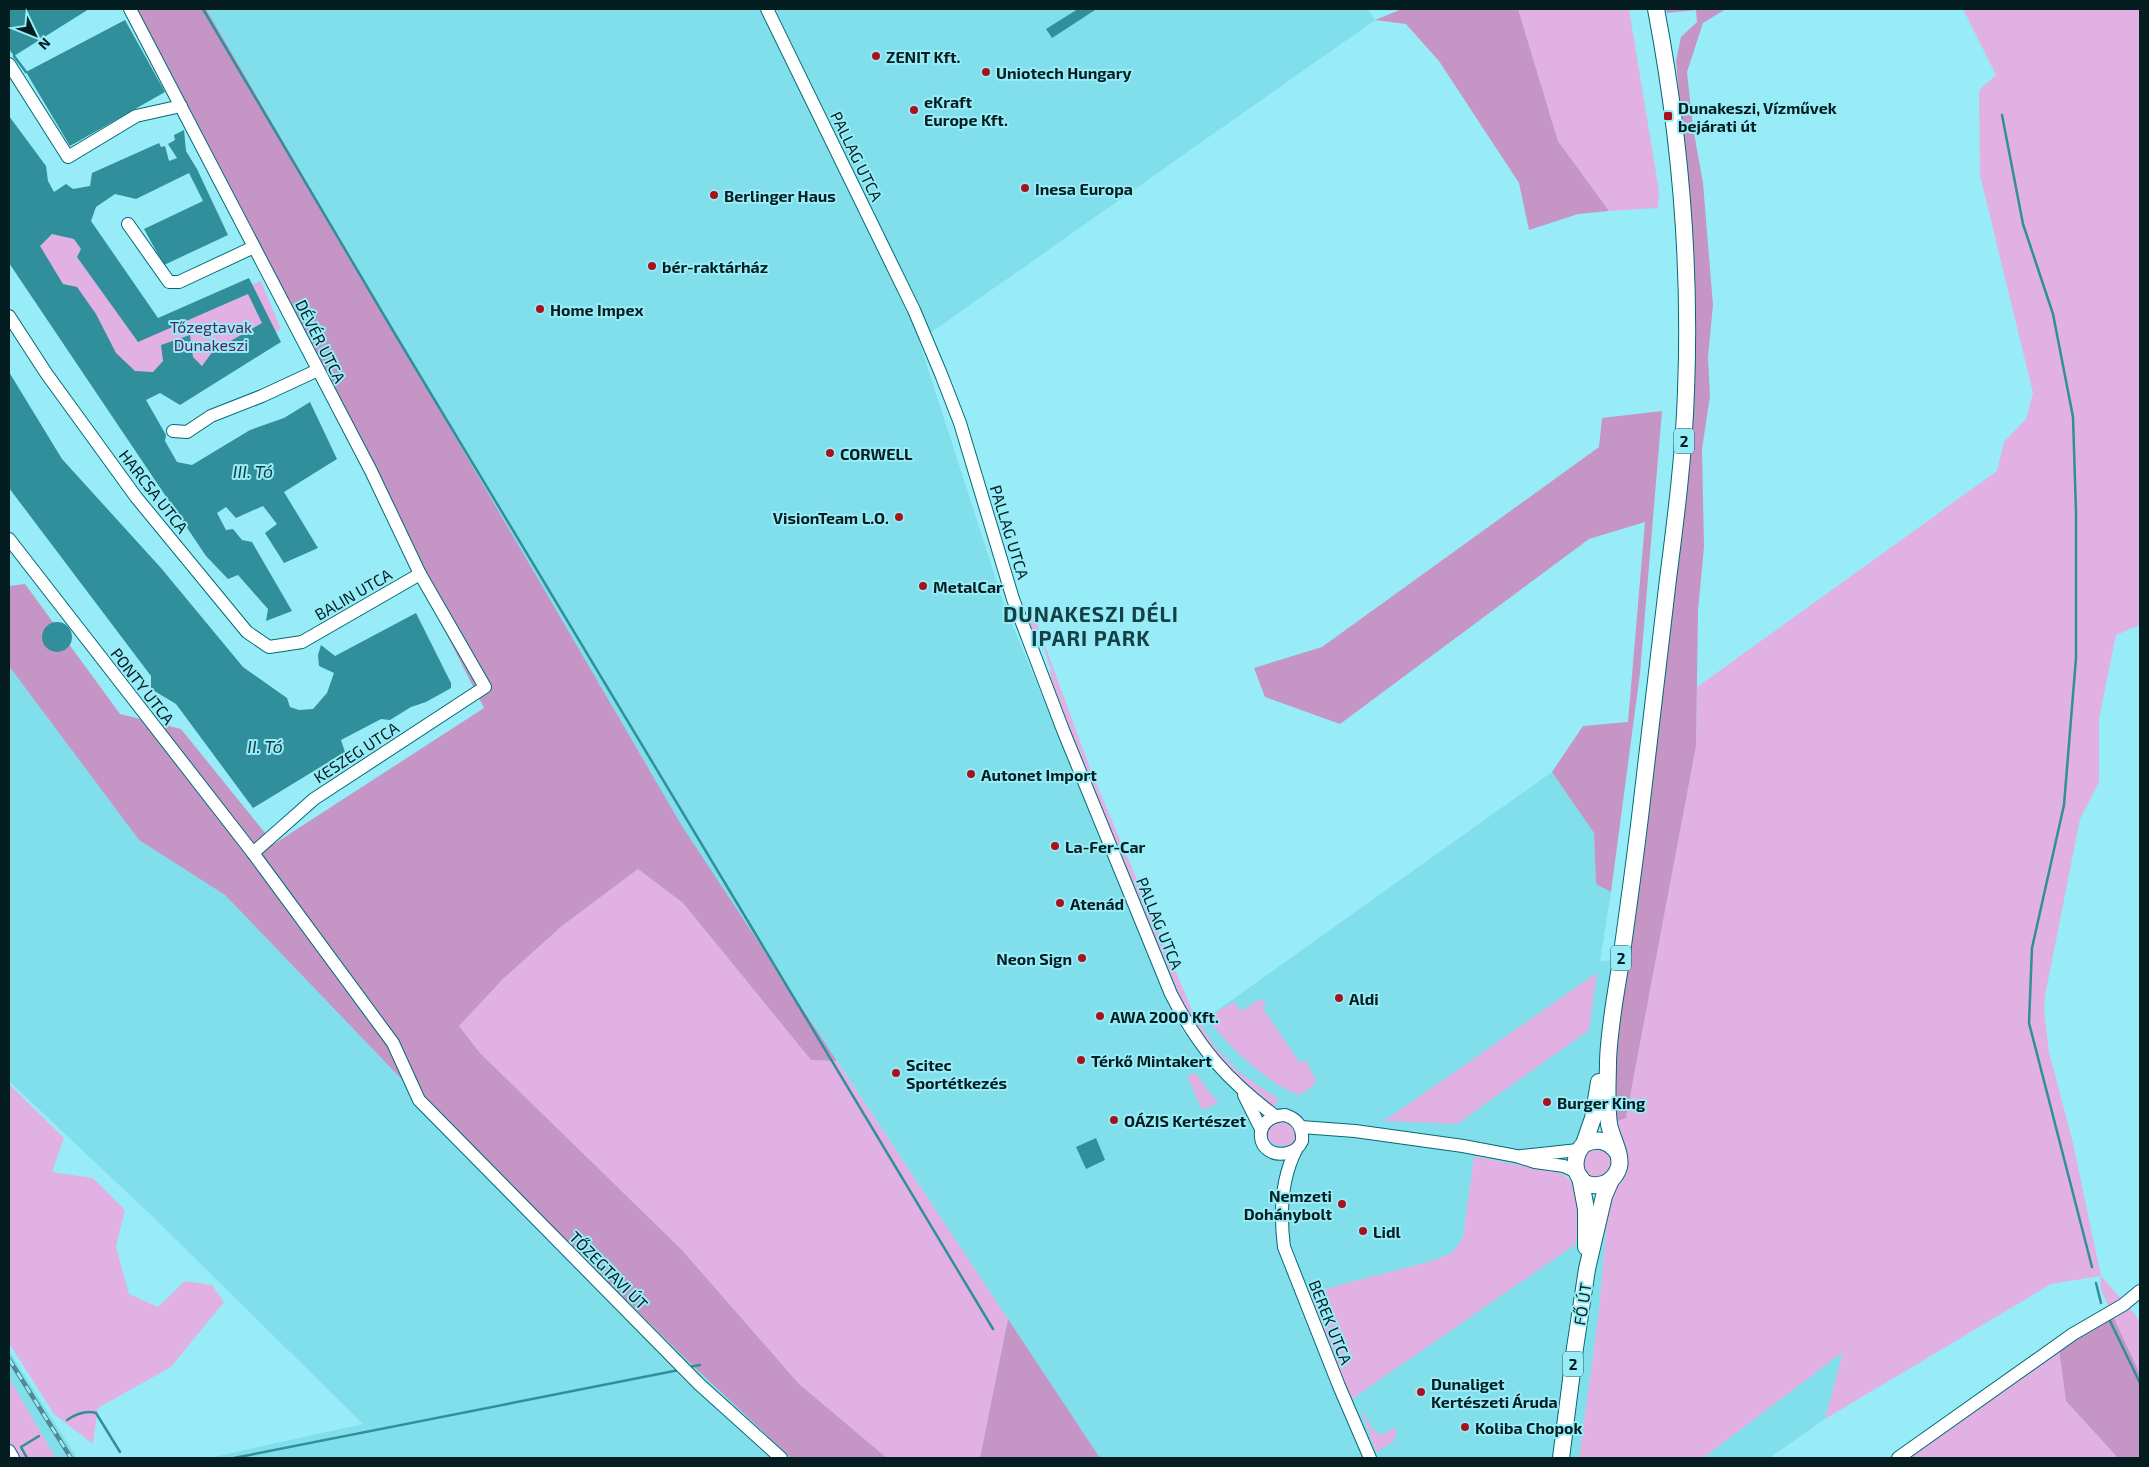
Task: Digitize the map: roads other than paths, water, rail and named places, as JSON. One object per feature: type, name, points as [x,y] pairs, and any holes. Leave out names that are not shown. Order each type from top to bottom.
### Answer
[{"type":"main road","name":"2","points":[[1611,1180],[1619,1167],[1617,1152],[1609,1126],[1607,1093],[1609,1043],[1633,872],[1683,457],[1686,392],[1686,266],[1677,142],[1656,9]]},
{"type":"main road","name":"2","points":[[1578,1175],[1574,1165],[1593,1118],[1600,1075],[1609,1043]]},
{"type":"main road","points":[[1581,1147],[1598,1140],[1606,1142],[1617,1152]]},
{"type":"main road","points":[[1578,1175],[1586,1183],[1595,1185],[1611,1180]]},
{"type":"main road","name":"FŐ ÚT","points":[[1578,1175],[1586,1209],[1588,1269]]},
{"type":"main road","name":"FŐ ÚT","points":[[1561,1458],[1575,1348],[1588,1269],[1604,1196],[1611,1180]]},
{"type":"street","name":"DÉVÉR UTCA","points":[[130,9],[318,370],[420,574],[485,687]]},
{"type":"street","name":"PALLAG UTCA","points":[[767,9],[914,310],[941,374],[960,423],[1013,599],[1063,730],[1171,994],[1188,1027],[1209,1056],[1239,1087],[1275,1116]]},
{"type":"street","points":[[9,64],[68,157],[136,116],[181,106]]},
{"type":"street","points":[[128,224],[169,282],[179,282],[254,247]]},
{"type":"street","name":"HARCSA UTCA","points":[[9,316],[46,373],[136,497],[247,632],[269,647],[302,642]]},
{"type":"street","points":[[173,432],[187,432],[211,416],[262,396],[318,370]]},
{"type":"street","name":"PONTY UTCA","points":[[9,539],[252,853],[393,1043],[419,1100]]},
{"type":"street","name":"BALIN UTCA","points":[[302,642],[420,574]]},
{"type":"street","name":"KESZEG UTCA","points":[[252,853],[314,799],[485,687]]},
{"type":"street","name":"PALLAG UTCA","points":[[1239,1087],[1255,1114],[1261,1129]]},
{"type":"street","name":"TŐZEGTAVI ÚT","points":[[419,1100],[699,1384],[781,1458]]},
{"type":"street","points":[[1355,1131],[1318,1136],[1278,1154],[1270,1152],[1261,1139],[1261,1129],[1269,1118],[1285,1115],[1291,1117],[1301,1127],[1355,1131],[1406,1137],[1516,1156],[1535,1162],[1564,1166],[1578,1175]]},
{"type":"street","points":[[1299,1146],[1301,1127]]},
{"type":"street","name":"BEREK UTCA","points":[[1299,1146],[1290,1162],[1284,1192],[1281,1223],[1284,1247],[1339,1386],[1370,1458]]},
{"type":"street","points":[[1516,1156],[1581,1147]]},
{"type":"street","name":"BEREK UTCA","points":[[1270,1152],[1279,1165],[1284,1192]]},
{"type":"street","points":[[1898,1458],[2073,1334],[2123,1305],[2140,1291]]},
{"type":"street","points":[[9,1451],[13,1458]]},
{"type":"water","points":[[9,9],[89,9],[14,56],[9,49]]},
{"type":"water","points":[[1078,9],[1095,10],[1052,38],[1046,29]]},
{"type":"water","points":[[125,20],[165,92],[70,146],[26,72]]},
{"type":"water","name":"III. Tó","points":[[9,116],[46,166],[48,181],[54,192],[66,184],[73,189],[90,186],[92,173],[159,143],[161,147],[165,146],[169,161],[177,158],[168,144],[175,140],[174,135],[184,130],[186,151],[197,169],[228,235],[164,265],[144,229],[203,201],[189,173],[136,199],[115,194],[96,207],[91,221],[158,318],[249,278],[281,342],[180,405],[160,393],[146,400],[166,435],[165,441],[177,462],[192,465],[250,430],[284,418],[310,402],[337,459],[284,492],[318,548],[284,563],[265,533],[277,524],[263,506],[236,518],[226,507],[217,513],[226,530],[233,529],[242,540],[252,542],[292,611],[266,621],[268,609],[238,575],[228,579],[206,556],[9,263]],"holes":[[[52,234],[74,239],[81,249],[77,257],[138,342],[248,294],[262,323],[213,351],[202,366],[193,357],[190,335],[161,345],[163,361],[153,372],[135,371],[116,353],[96,314],[77,287],[63,284],[40,246]]]},
{"type":"water","name":"II. Tó","points":[[9,372],[62,459],[161,568],[243,667],[287,698],[290,707],[299,710],[313,709],[327,693],[334,673],[319,666],[318,655],[321,645],[335,656],[416,613],[451,683],[451,688],[426,702],[411,707],[390,720],[381,719],[341,740],[345,752],[253,808],[176,704],[151,689],[151,676],[9,488]]},
{"type":"water","points":[[57,622],[63,623],[71,631],[71,643],[63,651],[57,652],[51,651],[43,643],[42,637],[43,631],[51,623]]},
{"type":"water","points":[[1096,1138],[1105,1160],[1086,1169],[1076,1147]]},
{"type":"waterway","points":[[203,9],[395,334],[993,1329]]},
{"type":"waterway","points":[[14,56],[26,72]]},
{"type":"waterway","points":[[2002,115],[2023,224],[2053,314],[2073,417],[2076,512],[2076,658],[2064,805],[2032,948],[2029,1023],[2092,1267]]},
{"type":"waterway","points":[[2096,1283],[2101,1303]]},
{"type":"waterway","points":[[2109,1319],[2140,1383]]},
{"type":"waterway","points":[[689,1367],[700,1365]]},
{"type":"waterway","points":[[234,1458],[679,1370]]},
{"type":"waterway","points":[[67,1420],[81,1413],[96,1413],[120,1452]]},
{"type":"waterway","points":[[27,1458],[21,1447],[39,1436]]},
{"type":"railway","points":[[9,1359],[71,1458]]},
{"type":"place","name":"ZENIT Kft.","points":[[876,56]]},
{"type":"place","name":"Uniotech Hungary","points":[[986,72]]},
{"type":"place","name":"eKraft Europe Kft.","points":[[914,110]]},
{"type":"place","name":"Dunakeszi, Vízművek bejárati út","points":[[1668,116]]},
{"type":"place","name":"Inesa Europa","points":[[1025,188]]},
{"type":"place","name":"Berlinger Haus","points":[[714,195]]},
{"type":"place","name":"bér-raktárház","points":[[652,266]]},
{"type":"place","name":"Home Impex","points":[[540,309]]},
{"type":"place","name":"CORWELL","points":[[830,453]]},
{"type":"place","name":"VisionTeam L.O.","points":[[899,517]]},
{"type":"place","name":"MetalCar","points":[[923,586]]},
{"type":"place","name":"Autonet Import","points":[[971,774]]},
{"type":"place","name":"La-Fer-Car","points":[[1055,846]]},
{"type":"place","name":"Atenád","points":[[1060,903]]},
{"type":"place","name":"Neon Sign","points":[[1082,958]]},
{"type":"place","name":"Aldi","points":[[1339,998]]},
{"type":"place","name":"AWA 2000 Kft.","points":[[1100,1016]]},
{"type":"place","name":"Térkő Mintakert","points":[[1081,1060]]},
{"type":"place","name":"Scitec Sportétkezés","points":[[896,1073]]},
{"type":"place","name":"Burger King","points":[[1547,1102]]},
{"type":"place","name":"OÁZIS Kertészet","points":[[1114,1120]]},
{"type":"place","name":"Nemzeti Dohánybolt","points":[[1342,1204]]},
{"type":"place","name":"Lidl","points":[[1363,1231]]},
{"type":"place","name":"Dunaliget Kertészeti Áruda","points":[[1421,1392]]},
{"type":"place","name":"Koliba Chopok","points":[[1465,1427]]},
{"type":"district","name":"DUNAKESZI DÉLI IPARI PARK","points":[[1091,625]]},
{"type":"park label","name":"Tőzegtavak Dunakeszi","points":[[211,335]]}]
